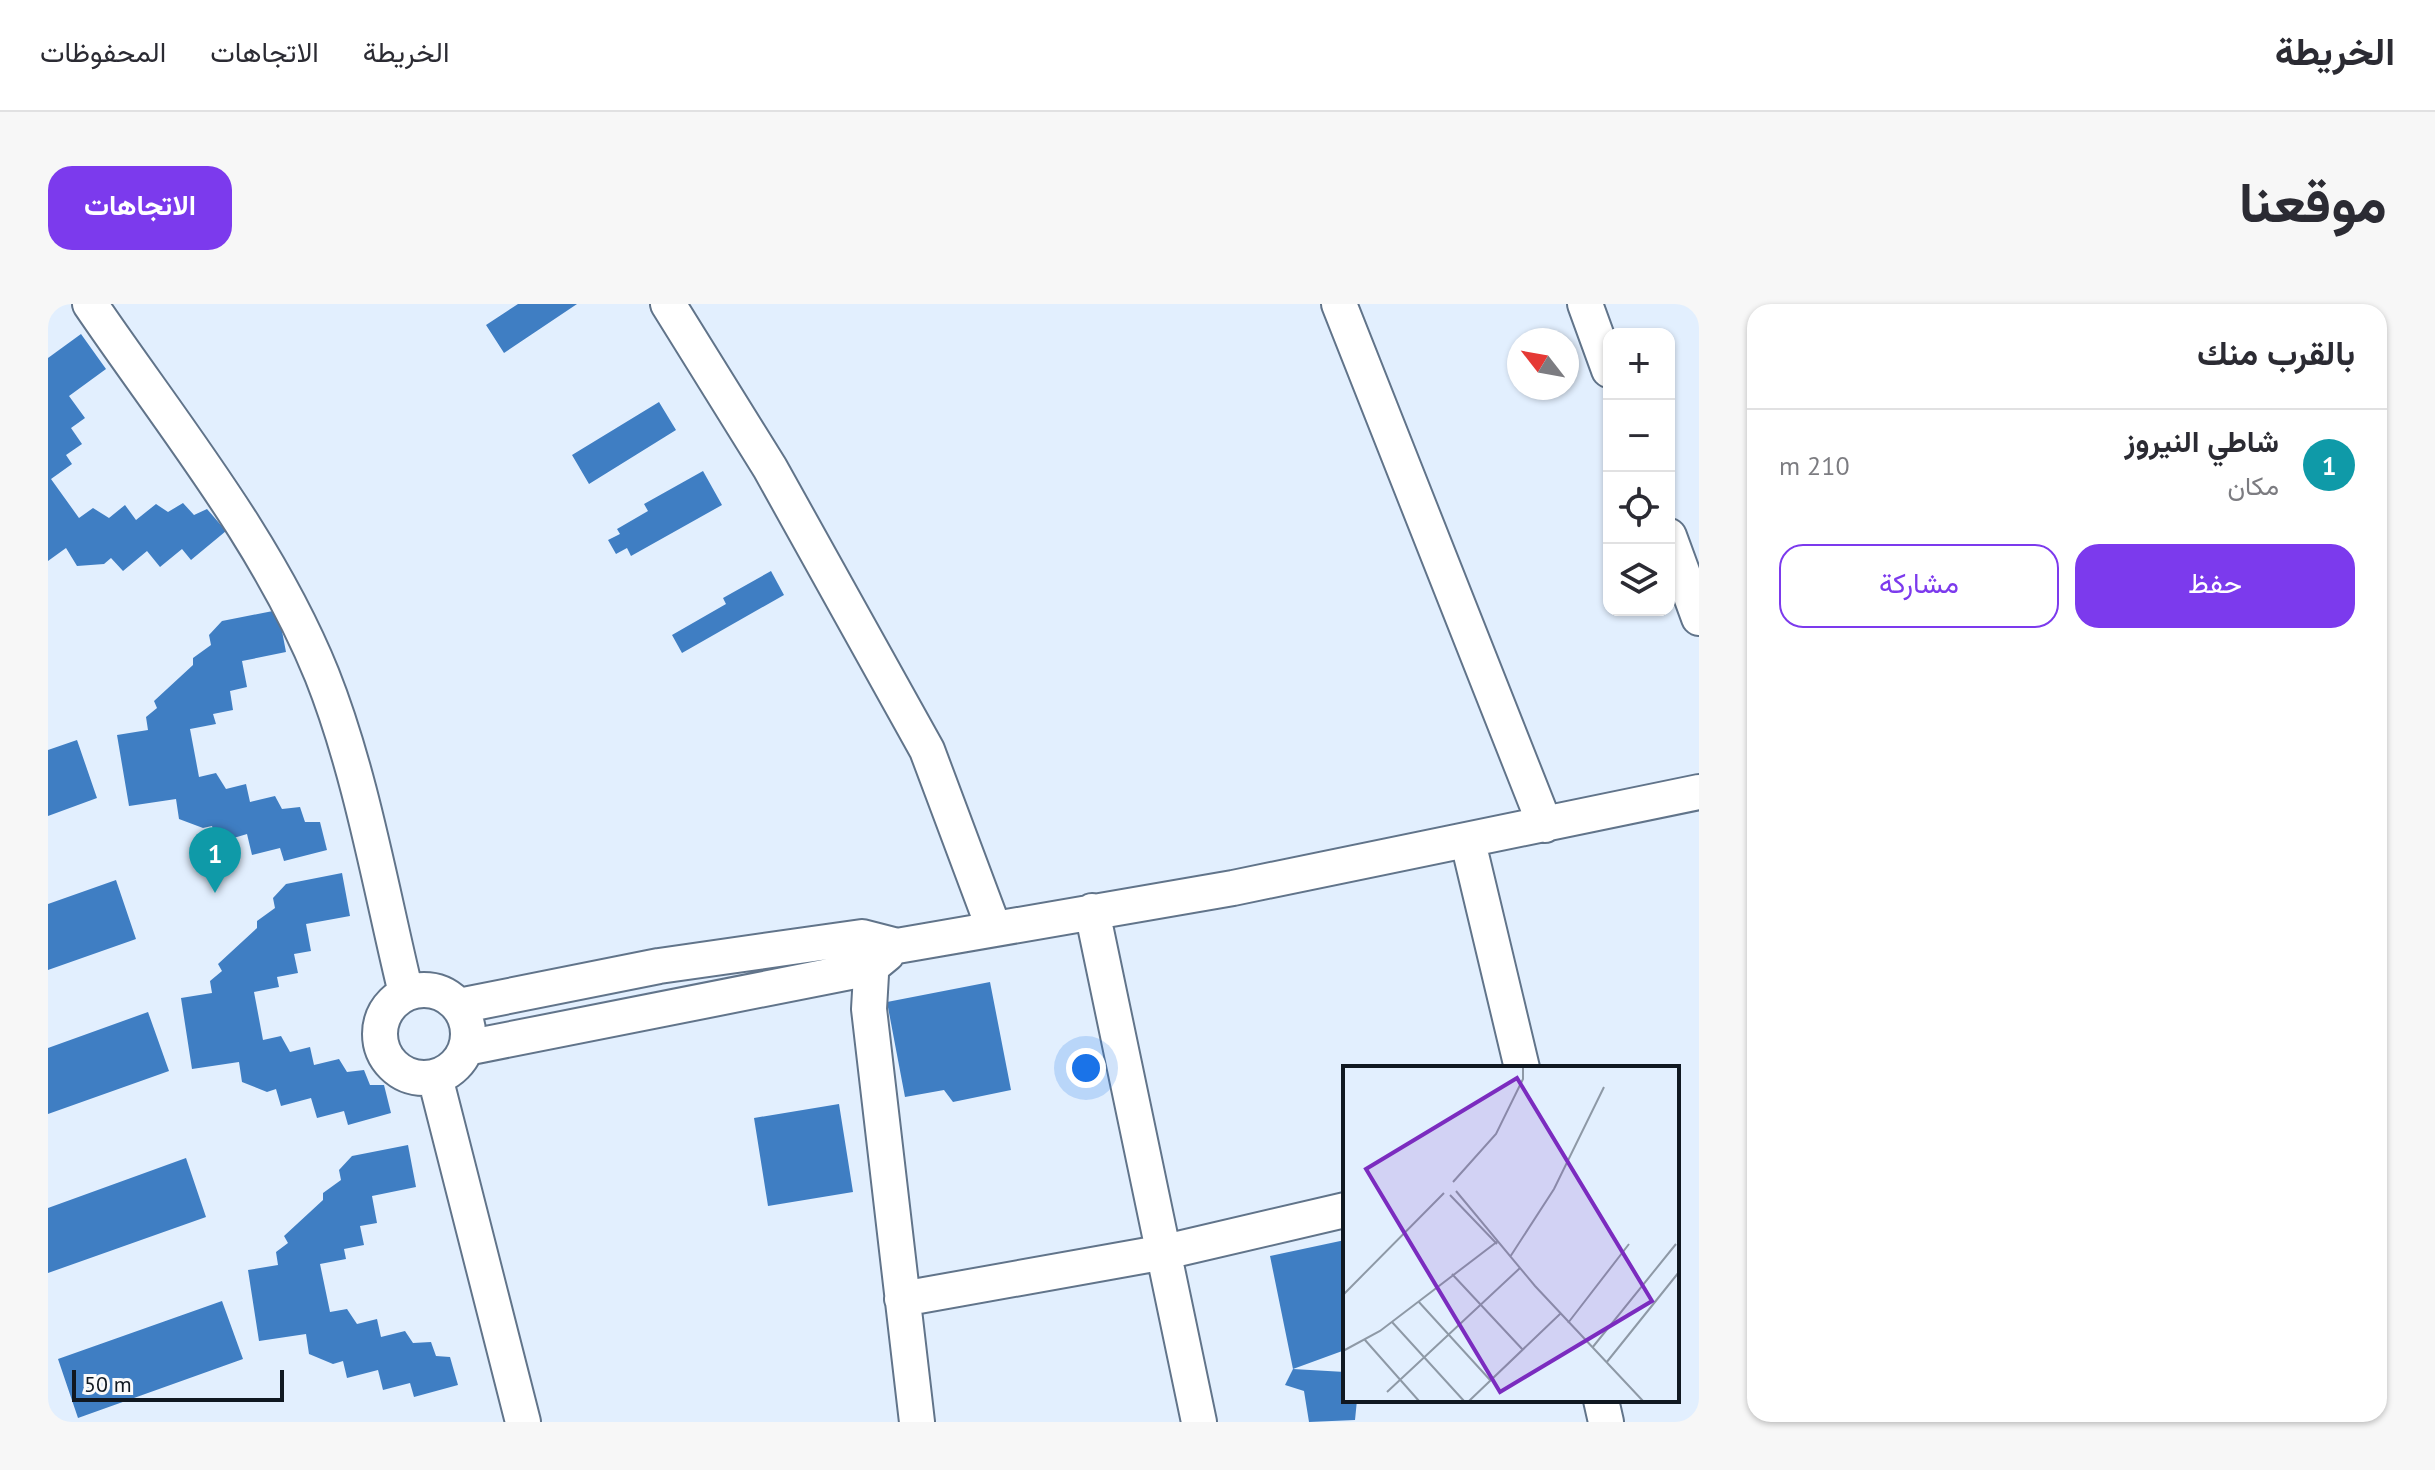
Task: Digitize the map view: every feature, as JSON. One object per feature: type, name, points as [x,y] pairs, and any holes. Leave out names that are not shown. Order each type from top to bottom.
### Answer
[{"type":"street","points":[[90,304],[239,522],[286,600],[322,676],[357,792],[406,993]]},
{"type":"street","points":[[668,304],[770,468],[927,750],[994,929]]},
{"type":"street","points":[[1339,304],[1545,825]]},
{"type":"street","points":[[1585,304],[1603,354]]},
{"type":"street","points":[[1672,544],[1699,618]]},
{"type":"street","points":[[466,1048],[773,988],[880,951],[1233,888],[1699,792]]},
{"type":"street","points":[[1468,842],[1522,1066]]},
{"type":"street","points":[[1092,911],[1199,1422]]},
{"type":"street","points":[[459,1006],[659,966],[862,937],[880,951]]},
{"type":"street","points":[[763,951],[773,988]]},
{"type":"street","points":[[880,951],[869,1009],[917,1422]]},
{"type":"street","points":[[435,990],[459,1006],[469,1034],[459,1061],[435,1077],[406,1075],[394,1067],[380,1041],[385,1013],[406,993],[435,990]]},
{"type":"street","points":[[435,1077],[523,1422]]},
{"type":"street","points":[[902,1299],[1165,1252],[1343,1210]]},
{"type":"street","points":[[1601,1402],[1606,1422]]},
{"type":"building","points":[[518,304],[577,304],[504,353],[486,325]]},
{"type":"building","points":[[81,334],[106,369],[69,396],[85,418],[71,428],[82,444],[66,455],[72,464],[51,479],[79,518],[93,508],[109,518],[125,505],[136,520],[156,504],[168,512],[183,503],[194,515],[207,509],[226,531],[191,560],[182,549],[160,567],[147,551],[123,571],[111,558],[104,564],[77,566],[66,548],[48,561],[48,358]]},
{"type":"building","points":[[659,402],[676,430],[589,484],[572,455]]},
{"type":"building","points":[[703,471],[722,505],[631,556],[627,548],[616,554],[608,540],[620,534],[617,529],[648,511],[644,504]]},
{"type":"building","points":[[771,571],[784,595],[682,653],[672,635],[726,604],[723,598]]},
{"type":"building","points":[[278,610],[286,652],[242,661],[247,687],[230,691],[233,710],[213,714],[216,724],[190,729],[199,777],[216,773],[226,789],[246,784],[250,802],[275,796],[282,809],[300,807],[305,822],[320,822],[327,850],[284,861],[280,848],[252,855],[247,834],[217,843],[212,826],[203,828],[179,819],[176,799],[129,806],[117,735],[148,730],[146,717],[157,708],[154,701],[193,665],[193,658],[211,645],[209,635],[222,621]]},
{"type":"building","points":[[77,740],[97,798],[48,816],[48,750]]},
{"type":"building","points":[[342,873],[350,916],[306,924],[311,951],[294,954],[298,973],[277,977],[279,987],[254,992],[263,1040],[281,1036],[290,1052],[310,1047],[314,1065],[339,1059],[347,1072],[364,1070],[370,1085],[384,1085],[391,1113],[348,1125],[344,1111],[317,1118],[311,1098],[281,1106],[276,1089],[267,1092],[242,1082],[239,1062],[192,1069],[181,998],[212,993],[210,981],[222,971],[218,964],[257,928],[257,921],[275,908],[273,898],[286,884]]},
{"type":"building","points":[[116,880],[136,939],[48,970],[48,904]]},
{"type":"building","points":[[990,982],[1011,1090],[953,1102],[944,1090],[905,1097],[887,1002]]},
{"type":"building","points":[[148,1012],[169,1071],[48,1114],[48,1048]]},
{"type":"building","points":[[839,1104],[853,1192],[768,1206],[754,1118]]},
{"type":"building","points":[[408,1145],[416,1187],[372,1196],[377,1223],[360,1226],[364,1245],[344,1249],[346,1259],[320,1264],[330,1312],[347,1309],[357,1324],[377,1319],[381,1337],[405,1331],[413,1343],[431,1342],[436,1356],[450,1357],[458,1385],[414,1397],[410,1383],[383,1390],[378,1370],[347,1378],[343,1361],[333,1364],[309,1354],[306,1334],[259,1341],[248,1270],[278,1265],[276,1252],[288,1243],[284,1236],[323,1200],[323,1193],[341,1180],[339,1170],[352,1156]]},
{"type":"building","points":[[186,1158],[206,1217],[48,1273],[48,1208]]},
{"type":"building","points":[[1343,1240],[1343,1351],[1293,1369],[1270,1256]]},
{"type":"building","points":[[222,1301],[243,1359],[78,1418],[58,1359]]},
{"type":"building","points":[[1293,1369],[1343,1372],[1343,1402],[1357,1402],[1355,1420],[1309,1422],[1304,1391],[1285,1385]]},
{"type":"place","name":"شاطي النيروز","points":[[215,893]]}]
